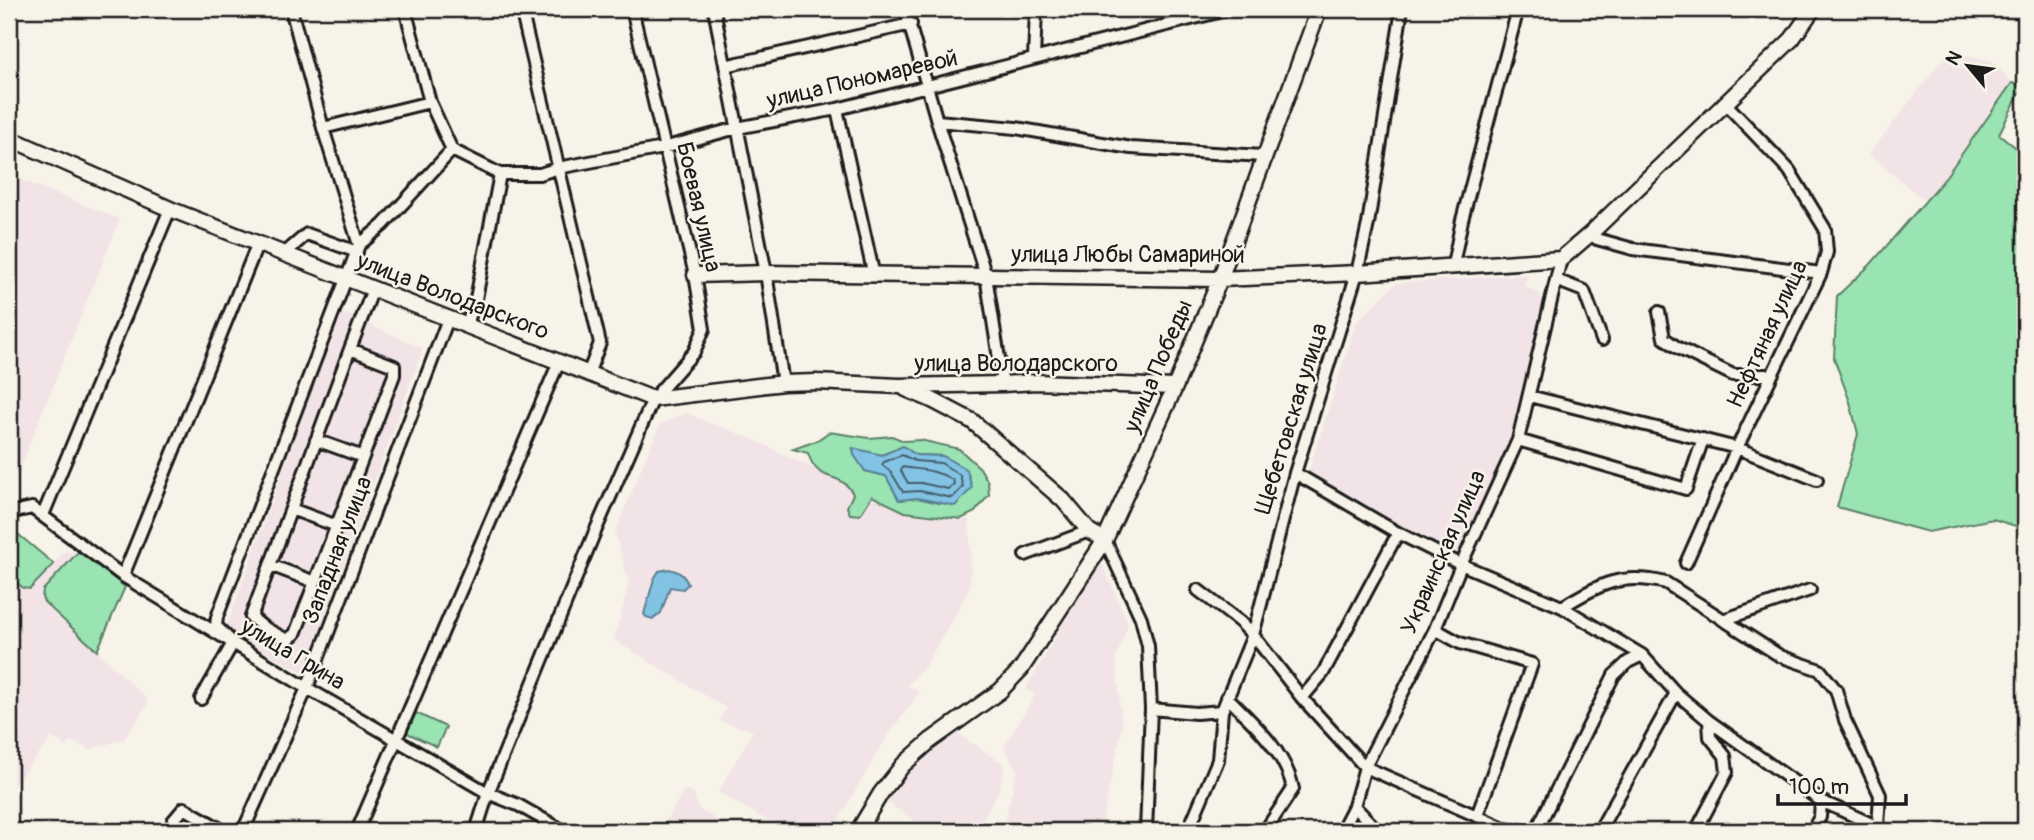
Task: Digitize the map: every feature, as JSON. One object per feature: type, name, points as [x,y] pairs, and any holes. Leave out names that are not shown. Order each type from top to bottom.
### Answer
[{"type":"main road","name":"улица Победы","points":[[858,831],[881,793],[903,765],[930,741],[1000,691],[1021,669],[1105,540],[1175,387],[1220,279],[1319,9]]},
{"type":"main road","points":[[1561,259],[1792,39],[1813,9]]},
{"type":"main road","name":"улица Володарского","points":[[9,138],[170,209],[653,399],[783,383],[899,386],[1036,382],[1175,387]]},
{"type":"main road","name":"улица Любы Самариной","points":[[695,275],[766,273],[1220,279],[1561,259]]},
{"type":"main road","name":"улица Володарского","points":[[899,386],[972,421],[1063,500],[1089,531],[1105,540]]},
{"type":"street","points":[[290,9],[358,248]]},
{"type":"street","points":[[409,9],[430,102],[452,150],[500,174],[475,304],[466,325]]},
{"type":"street","points":[[521,9],[600,343],[589,374]]},
{"type":"street","name":"Боевая улица","points":[[475,831],[594,534],[653,399],[694,352],[705,329],[695,275],[632,9]]},
{"type":"street","points":[[714,9],[766,273],[783,383]]},
{"type":"street","points":[[905,9],[986,276],[1003,384]]},
{"type":"street","points":[[1034,59],[1036,9]]},
{"type":"street","name":"улица Пономаревой","points":[[500,174],[540,174],[558,168],[663,148],[737,128],[836,109],[1230,9]]},
{"type":"street","name":"Щебетовская улица","points":[[1188,831],[1218,760],[1222,711],[1252,635],[1295,473],[1357,273],[1368,224],[1402,9]]},
{"type":"street","points":[[1453,265],[1518,9]]},
{"type":"street","points":[[725,66],[911,24]]},
{"type":"street","points":[[323,128],[430,102]]},
{"type":"street","name":"Нефтяная улица","points":[[1686,563],[1737,448],[1821,274],[1828,252],[1825,229],[1789,170],[1725,103]]},
{"type":"street","points":[[836,109],[874,276]]},
{"type":"street","points":[[937,121],[1016,128],[1131,148],[1263,156]]},
{"type":"street","points":[[201,699],[233,643],[216,626],[217,617],[358,248],[383,225],[452,150]]},
{"type":"street","points":[[9,513],[33,508],[43,515],[170,209]]},
{"type":"street","points":[[285,253],[307,234],[358,248]]},
{"type":"street","points":[[1590,234],[1597,239],[1633,249],[1821,274]]},
{"type":"street","points":[[123,576],[257,243]]},
{"type":"street","name":"Украинская улица","points":[[1341,831],[1354,806],[1365,767],[1435,629],[1518,440],[1561,259]]},
{"type":"street","points":[[1556,280],[1584,291],[1602,340]]},
{"type":"street","points":[[350,349],[394,366],[394,375],[295,634],[287,640],[262,627],[251,617],[316,440],[350,349],[373,289]]},
{"type":"street","points":[[1659,312],[1664,338],[1678,348],[1733,375],[1772,375]]},
{"type":"street","name":"Западная улица","points":[[243,831],[307,688],[447,319]]},
{"type":"street","points":[[357,831],[559,362]]},
{"type":"street","points":[[1529,396],[1737,448],[1817,480]]},
{"type":"street","points":[[1518,440],[1686,489],[1703,439]]},
{"type":"street","points":[[316,440],[363,457]]},
{"type":"street","points":[[1295,473],[1398,533],[1461,565],[1562,607],[1642,655],[1676,693],[1709,721],[1821,801],[1883,829],[1880,795],[1845,720],[1836,690],[1819,670],[1780,656],[1667,583],[1646,578],[1598,585],[1562,607]]},
{"type":"street","points":[[291,509],[337,526]]},
{"type":"street","name":"улица Грина","points":[[43,515],[123,576],[307,688],[488,793],[518,805],[564,831]]},
{"type":"street","points":[[1025,555],[1089,531]]},
{"type":"street","points":[[1302,698],[1324,673],[1398,533]]},
{"type":"street","points":[[1105,540],[1141,618],[1148,646],[1151,709],[1146,831]]},
{"type":"street","points":[[270,565],[315,582]]},
{"type":"street","points":[[1198,590],[1240,622],[1302,698],[1365,767],[1511,831]]},
{"type":"street","points":[[1723,620],[1810,590]]},
{"type":"street","points":[[1435,629],[1460,643],[1532,663],[1477,816]]},
{"type":"street","points":[[1536,831],[1615,675],[1628,662],[1642,655]]},
{"type":"street","points":[[1599,831],[1676,693]]},
{"type":"street","points":[[1227,697],[1262,732],[1290,774],[1293,789],[1265,831]]},
{"type":"street","points":[[1151,709],[1222,711]]},
{"type":"street","points":[[1696,831],[1727,772],[1725,756],[1710,737],[1709,721]]},
{"type":"street","points":[[1821,801],[1822,831]]},
{"type":"street","points":[[1354,806],[1378,831]]},
{"type":"street","points":[[170,831],[173,821],[184,808],[224,831]]},
{"type":"street","points":[[1812,831],[1820,817]]},
{"type":"shaded area","points":[[1947,54],[1991,60],[2012,83],[1926,202],[1869,154]]},
{"type":"shaded area","points":[[9,175],[120,219],[14,483],[9,479]]},
{"type":"shaded area","points":[[1529,276],[1524,286],[1541,294],[1540,298],[1544,299],[1508,447],[1457,559],[1307,476],[1356,323],[1396,283]]},
{"type":"shaded area","points":[[340,311],[423,349],[304,673],[223,630],[231,615]]},
{"type":"shaded area","points":[[685,413],[752,439],[905,512],[969,520],[969,590],[926,665],[908,685],[920,692],[886,738],[832,831],[778,831],[780,828],[718,792],[753,731],[720,721],[726,708],[614,640],[629,583],[615,532],[660,424]]},
{"type":"shaded area","points":[[9,521],[13,524],[13,530],[53,564],[66,550],[69,553],[79,551],[125,587],[97,651],[147,699],[147,705],[125,738],[90,750],[71,741],[67,746],[52,737],[10,790]]},
{"type":"shaded area","points":[[1100,558],[1128,624],[1116,658],[1122,727],[1100,831],[1002,831],[1017,771],[1004,747],[1035,695],[1026,689]]},
{"type":"shaded area","points":[[957,733],[1005,765],[1000,789],[976,831],[929,831],[887,802],[920,756]]},
{"type":"shaded area","points":[[684,789],[694,794],[699,809],[735,831],[661,831]]},
{"type":"green space","points":[[2012,83],[2023,86],[1999,134],[2025,155],[2025,529],[1993,519],[1928,532],[1837,507],[1858,434],[1834,358],[1837,296],[1870,265],[1942,182]]},
{"type":"green space","points":[[829,432],[869,438],[892,436],[904,441],[920,440],[959,449],[980,468],[988,482],[989,495],[975,512],[961,519],[905,512],[872,496],[860,515],[850,514],[847,507],[853,494],[848,486],[817,470],[808,453],[793,449],[816,441]],"holes":[[[903,447],[916,455],[943,456],[939,503],[918,498],[899,500],[886,476],[865,471],[853,449],[882,455]]]},
{"type":"green space","points":[[13,530],[54,564],[30,589],[23,588],[9,576],[9,535]]},
{"type":"green space","points":[[79,551],[125,587],[97,651],[44,602],[42,597],[43,590]]},
{"type":"green space","points":[[416,713],[446,727],[437,747],[407,733]]},
{"type":"water","points":[[903,446],[916,455],[943,456],[967,470],[972,488],[955,506],[918,498],[899,500],[886,476],[865,471],[854,455],[853,448],[882,455]]},
{"type":"water","points":[[669,569],[681,574],[688,584],[683,589],[670,587],[661,613],[653,619],[646,617],[644,614],[654,579],[659,571]]}]
